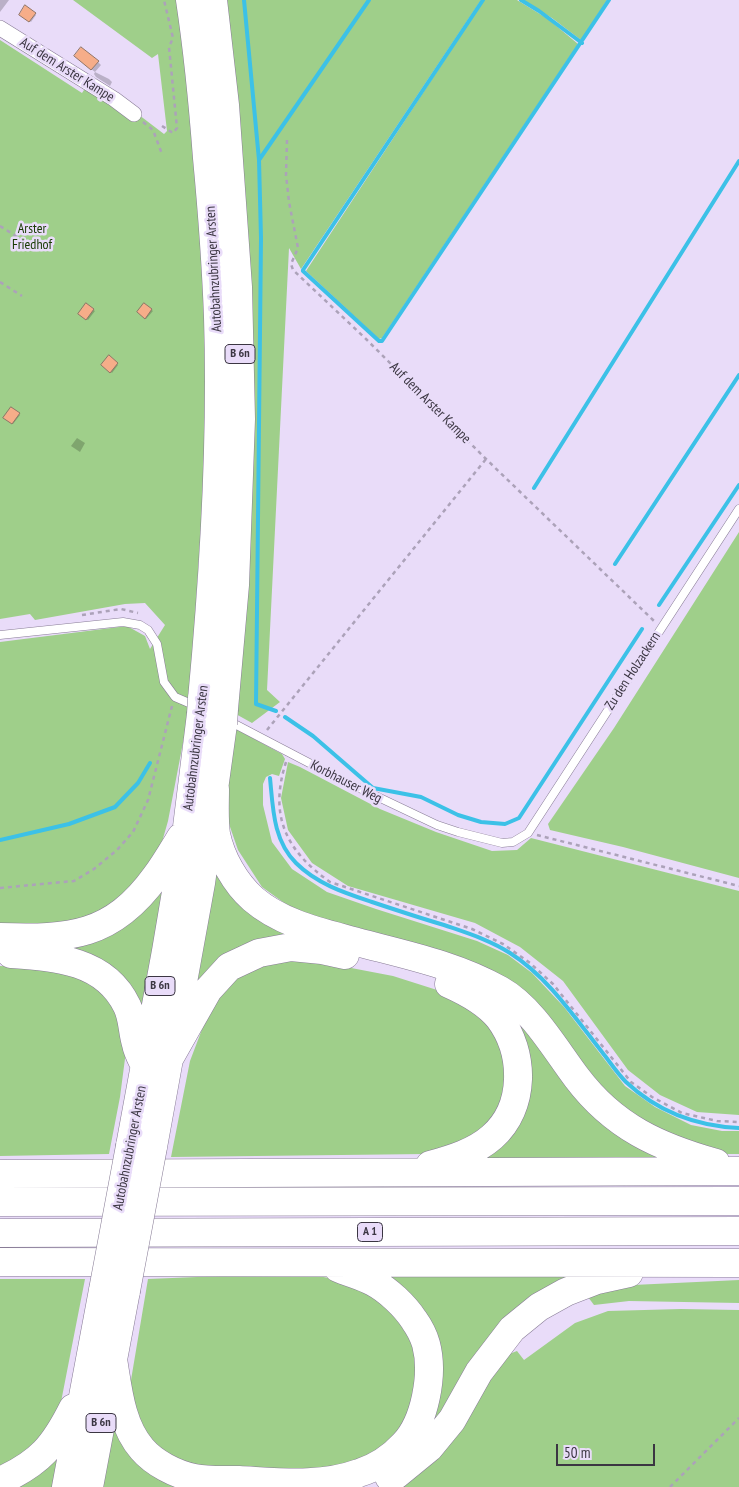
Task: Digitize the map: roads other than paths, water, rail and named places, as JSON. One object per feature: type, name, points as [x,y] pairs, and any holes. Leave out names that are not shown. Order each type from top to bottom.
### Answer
[{"type":"highway","name":"Autobahnzubringer Arsten","points":[[66,1487],[86,1384],[115,1290],[142,1146],[170,1057],[215,789],[209,625],[215,526],[218,318],[212,211],[201,82],[190,0]]},
{"type":"highway","name":"Autobahnzubringer Arsten","points":[[142,1146],[145,1068],[187,827],[212,712],[235,585],[241,419],[238,287],[225,104],[214,0]]},
{"type":"highway","points":[[215,789],[216,834],[228,867],[237,882],[247,893],[269,911],[292,923],[459,970],[503,991],[523,1008],[578,1080],[610,1114],[649,1140],[739,1171]]},
{"type":"highway","points":[[0,937],[45,938],[76,934],[113,919],[131,905],[156,876],[187,827]]},
{"type":"highway","points":[[170,1057],[208,990],[229,967],[259,953],[291,947],[322,950],[429,977],[465,992],[482,1003],[498,1018],[508,1034],[515,1051],[519,1069],[518,1085],[514,1100],[503,1124],[493,1136],[478,1147],[445,1161],[401,1173]]},
{"type":"highway","points":[[0,953],[61,959],[83,964],[100,974],[117,990],[127,1006],[132,1021],[135,1043],[145,1068]]},
{"type":"highway","points":[[0,1174],[739,1171]]},
{"type":"highway","points":[[0,1202],[739,1201]]},
{"type":"highway","name":"A 1","points":[[0,1234],[739,1231]]},
{"type":"highway","points":[[0,1262],[739,1263]]},
{"type":"highway","points":[[113,1359],[124,1414],[130,1429],[141,1448],[162,1466],[194,1478],[280,1482],[321,1482],[360,1473],[382,1462],[404,1444],[419,1421],[426,1400],[429,1376],[426,1344],[414,1320],[399,1302],[373,1282],[325,1263]]},
{"type":"highway","points":[[368,1487],[396,1475],[429,1448],[452,1420],[478,1372],[512,1329],[539,1307],[566,1292],[597,1280],[668,1263]]},
{"type":"highway","name":"Autobahnzubringer Arsten","points":[[90,1487],[113,1359],[115,1290]]},
{"type":"highway","points":[[0,1481],[32,1464],[47,1451],[58,1436],[86,1384]]},
{"type":"street","name":"Auf dem Arster Kampe","points":[[0,28],[114,99],[134,114]]},
{"type":"lane","name":"Zu den Holzackern","points":[[528,833],[739,509]]},
{"type":"lane","name":"Korbhauser Weg","points":[[0,635],[123,622],[140,626],[148,630],[157,644],[164,682],[174,697],[238,724],[289,753],[384,801],[458,832],[502,843],[513,842],[528,833]]},
{"type":"waterway","points":[[244,0],[259,160],[261,238],[256,704],[276,711]]},
{"type":"waterway","points":[[259,160],[369,0]]},
{"type":"waterway","points":[[303,270],[483,0]]},
{"type":"waterway","points":[[521,0],[582,43]]},
{"type":"waterway","points":[[303,271],[379,341],[382,341],[609,0]]},
{"type":"waterway","points":[[534,488],[739,161]]},
{"type":"waterway","points":[[615,564],[739,375]]},
{"type":"waterway","points":[[659,605],[739,485]]},
{"type":"waterway","points":[[285,717],[313,736],[373,788],[421,797],[458,815],[481,822],[505,824],[519,818],[642,629]]},
{"type":"waterway","points":[[0,840],[69,824],[115,807],[138,783],[150,763]]},
{"type":"waterway","points":[[270,778],[273,812],[278,834],[288,854],[313,877],[342,891],[470,934],[502,948],[524,963],[549,986],[620,1075],[638,1093],[651,1102],[678,1115],[708,1124],[739,1128]]},
{"type":"park label","name":"Arster Friedhof","points":[[32,237]]}]
